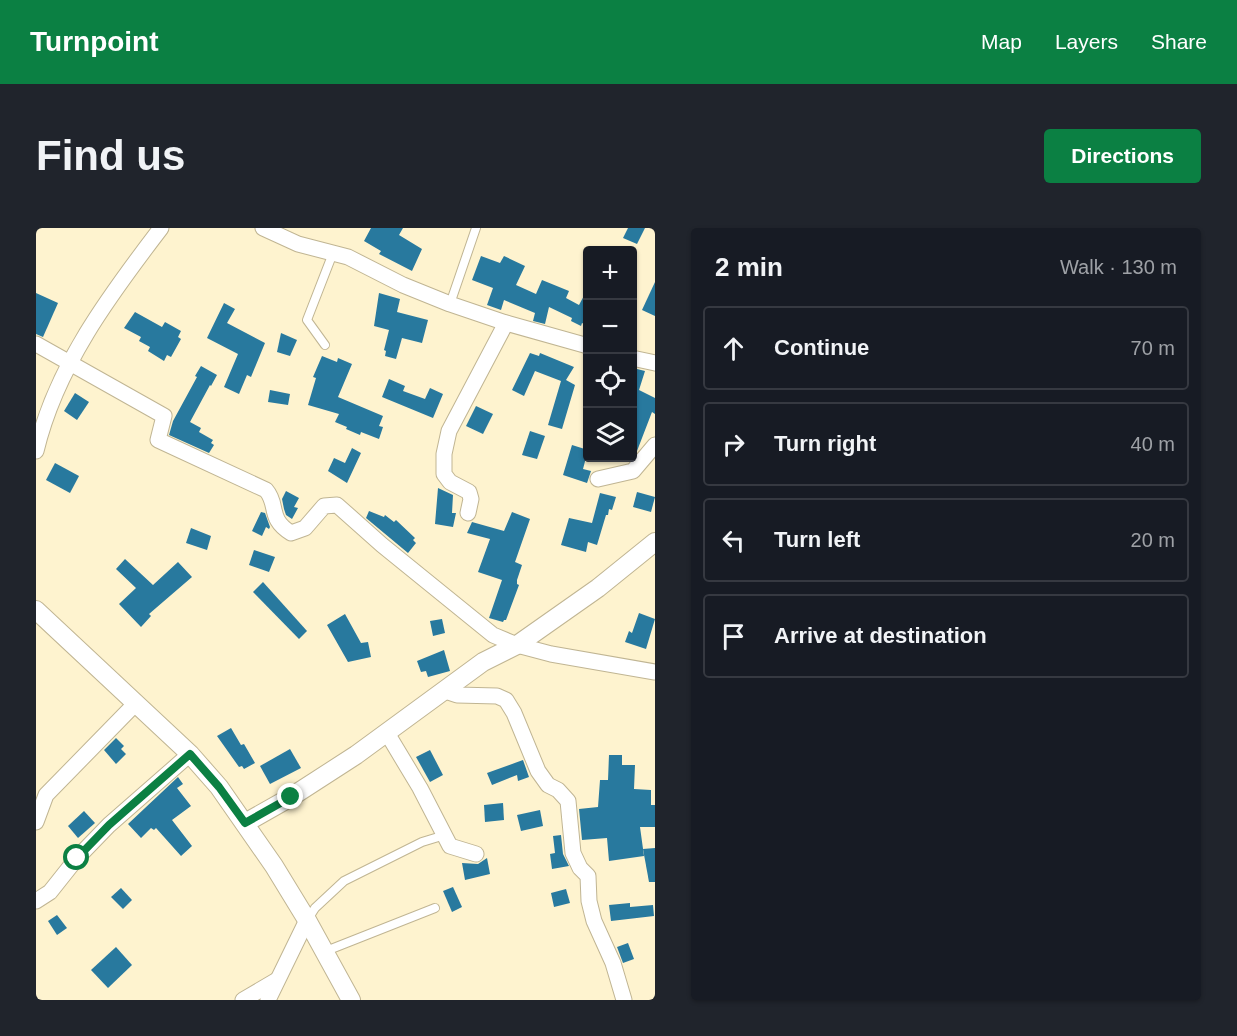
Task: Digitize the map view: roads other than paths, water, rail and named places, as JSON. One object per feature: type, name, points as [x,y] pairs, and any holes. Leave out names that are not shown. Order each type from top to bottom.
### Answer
[{"type":"street","points":[[36,451],[44,420],[69,364],[105,302],[161,228]]},
{"type":"street","points":[[263,228],[298,244],[348,257],[403,285],[450,304],[506,323],[583,345]]},
{"type":"street","points":[[468,513],[470,492],[450,482],[444,474],[444,454],[449,431],[506,323]]},
{"type":"street","points":[[36,344],[164,416],[158,440],[266,490],[271,496],[273,510],[281,526],[291,533],[305,528],[324,506],[337,505],[382,545],[494,635],[517,645],[551,654],[655,672]]},
{"type":"street","points":[[637,359],[655,363]]},
{"type":"street","points":[[598,480],[633,471],[655,445]]},
{"type":"street","points":[[245,823],[291,797],[356,755],[483,662],[517,645],[598,588],[655,542]]},
{"type":"street","points":[[36,610],[190,754],[219,787],[245,823],[307,920],[351,1000]]},
{"type":"street","points":[[445,691],[457,695],[497,696],[506,700],[514,712],[538,771],[548,785],[558,790],[568,801],[573,853],[580,868],[588,876],[589,902],[594,921],[613,963],[624,1000]]},
{"type":"street","points":[[36,822],[46,795],[136,703]]},
{"type":"street","points":[[387,733],[420,788],[450,846],[476,854]]},
{"type":"street","points":[[36,901],[50,892],[77,858],[109,825],[190,754]]},
{"type":"street","points":[[268,1000],[307,920]]},
{"type":"street","points":[[243,1000],[277,980]]},
{"type":"lane","points":[[450,304],[476,228]]},
{"type":"lane","points":[[325,345],[307,320],[333,254]]},
{"type":"lane","points":[[307,920],[315,908],[344,881],[422,842],[445,835]]},
{"type":"lane","points":[[324,952],[435,908]]}]
